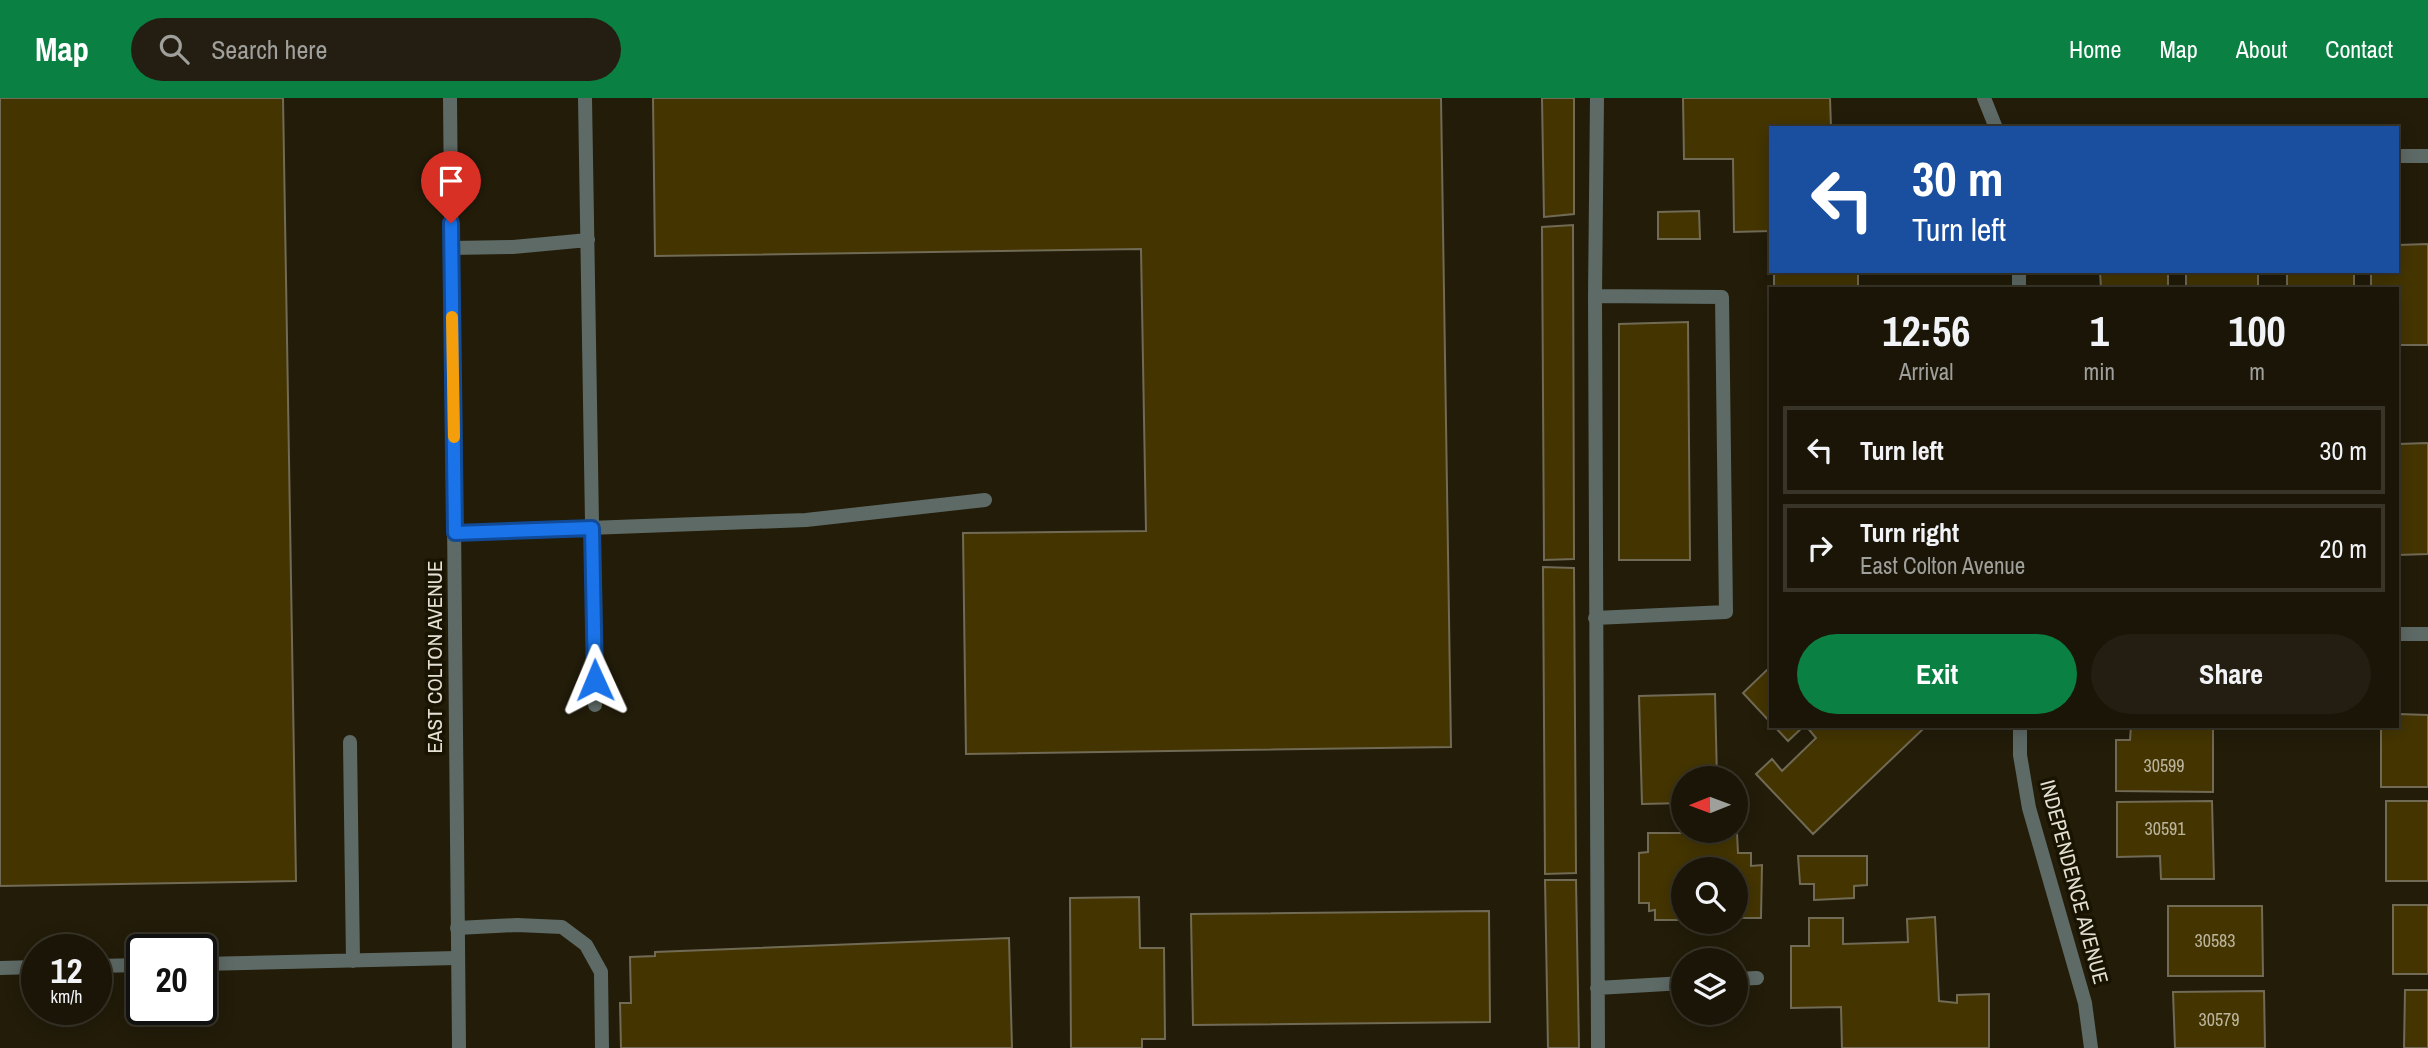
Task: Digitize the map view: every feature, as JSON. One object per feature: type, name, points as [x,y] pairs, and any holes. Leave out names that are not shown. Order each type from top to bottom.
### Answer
[{"type":"street","name":"EAST COLTON AVENUE","points":[[450,98],[459,1048]]},
{"type":"street","points":[[585,98],[595,705]]},
{"type":"street","points":[[1597,98],[1595,618],[1598,1048]]},
{"type":"street","points":[[1984,98],[1995,126]]},
{"type":"street","points":[[2399,156],[2428,156]]},
{"type":"street","points":[[451,248],[513,247],[588,240]]},
{"type":"street","points":[[1595,296],[1722,297],[1726,612],[1595,618]]},
{"type":"street","points":[[455,533],[806,520],[985,500]]},
{"type":"street","points":[[2399,635],[2428,634]]},
{"type":"street","name":"INDEPENDENCE AVENUE","points":[[2020,728],[2020,755],[2029,808],[2085,1003],[2091,1048]]},
{"type":"street","points":[[350,742],[353,961]]},
{"type":"street","points":[[457,928],[517,925],[562,927],[586,945],[601,972],[602,1048]]},
{"type":"street","points":[[217,964],[457,958]]},
{"type":"street","points":[[0,968],[21,967]]},
{"type":"street","points":[[1748,978],[1757,978]]},
{"type":"street","points":[[1597,988],[1671,984]]},
{"type":"building","points":[[0,98],[283,98],[296,881],[0,886]]},
{"type":"building","points":[[653,98],[1441,98],[1451,747],[966,754],[963,533],[1146,531],[1141,249],[655,256]]},
{"type":"building","points":[[1542,98],[1574,98],[1574,214],[1544,217]]},
{"type":"building","points":[[1683,98],[1830,98],[1831,126],[1769,126],[1769,231],[1734,232],[1733,159],[1684,159]]},
{"type":"building","points":[[1699,211],[1700,239],[1658,239],[1658,212]]},
{"type":"building","points":[[1573,225],[1574,559],[1544,560],[1542,227]]},
{"type":"building","points":[[2428,244],[2428,345],[2399,345],[2399,287],[2371,287],[2371,273],[2399,273],[2399,245]]},
{"type":"building","points":[[1774,273],[1858,273],[1858,287],[1774,287]]},
{"type":"building","points":[[2100,273],[2168,273],[2168,287],[2101,287]]},
{"type":"building","points":[[2186,273],[2258,273],[2258,287],[2186,287]]},
{"type":"building","points":[[2287,273],[2354,273],[2354,287],[2287,287]]},
{"type":"building","points":[[1688,322],[1690,560],[1619,560],[1619,324]]},
{"type":"building","points":[[2428,443],[2428,554],[2399,555],[2399,444]]},
{"type":"building","points":[[1543,567],[1574,568],[1576,873],[1545,874]]},
{"type":"building","points":[[1769,668],[1769,721],[1743,693]]},
{"type":"building","points":[[1715,694],[1717,766],[1671,766],[1671,803],[1642,804],[1639,696]]},
{"type":"building","points":[[2399,714],[2428,715],[2428,787],[2381,787],[2381,728],[2399,728]]},
{"type":"building","points":[[1776,728],[1802,728],[1788,741]]},
{"type":"building","points":[[1808,728],[1922,730],[1813,834],[1756,774],[1772,759],[1782,771],[1816,738]]},
{"type":"building","points":[[2131,728],[2213,728],[2213,792],[2116,791],[2116,740],[2130,740]]},
{"type":"building","points":[[2212,801],[2214,879],[2161,879],[2160,856],[2117,857],[2117,802]]},
{"type":"building","points":[[2386,801],[2428,801],[2428,881],[2386,881]]},
{"type":"building","points":[[1648,833],[1671,833],[1671,844],[1738,844],[1738,853],[1751,853],[1751,866],[1762,865],[1761,918],[1748,918],[1748,857],[1671,857],[1671,920],[1655,920],[1655,910],[1649,911],[1649,903],[1639,903],[1639,853],[1648,852]]},
{"type":"building","points":[[1798,856],[1867,856],[1867,885],[1854,886],[1854,898],[1814,900],[1814,884],[1800,884]]},
{"type":"building","points":[[1545,880],[1576,880],[1579,1048],[1548,1048]]},
{"type":"building","points":[[1139,897],[1140,948],[1164,948],[1165,1039],[1142,1039],[1142,1048],[1071,1048],[1070,898]]},
{"type":"building","points":[[2393,905],[2428,905],[2428,974],[2393,974]]},
{"type":"building","points":[[2168,906],[2262,906],[2263,976],[2168,976]]},
{"type":"building","points":[[1489,911],[1490,1022],[1193,1025],[1191,914]]},
{"type":"building","points":[[1935,917],[1939,1001],[1957,1003],[1957,995],[1989,994],[1989,1048],[1842,1048],[1841,1007],[1791,1008],[1791,946],[1809,946],[1809,918],[1843,918],[1843,944],[1908,942],[1907,919]]},
{"type":"building","points":[[1009,938],[1012,1048],[621,1048],[620,1003],[631,1003],[630,957],[655,956],[655,952]]},
{"type":"building","points":[[2405,990],[2428,990],[2428,1048],[2404,1048]]},
{"type":"building","points":[[2264,991],[2265,1048],[2175,1048],[2173,992]]},
{"type":"slow traffic","points":[[452,317],[454,437]]},
{"type":"route","points":[[451,223],[455,533],[592,528],[595,680]]}]
